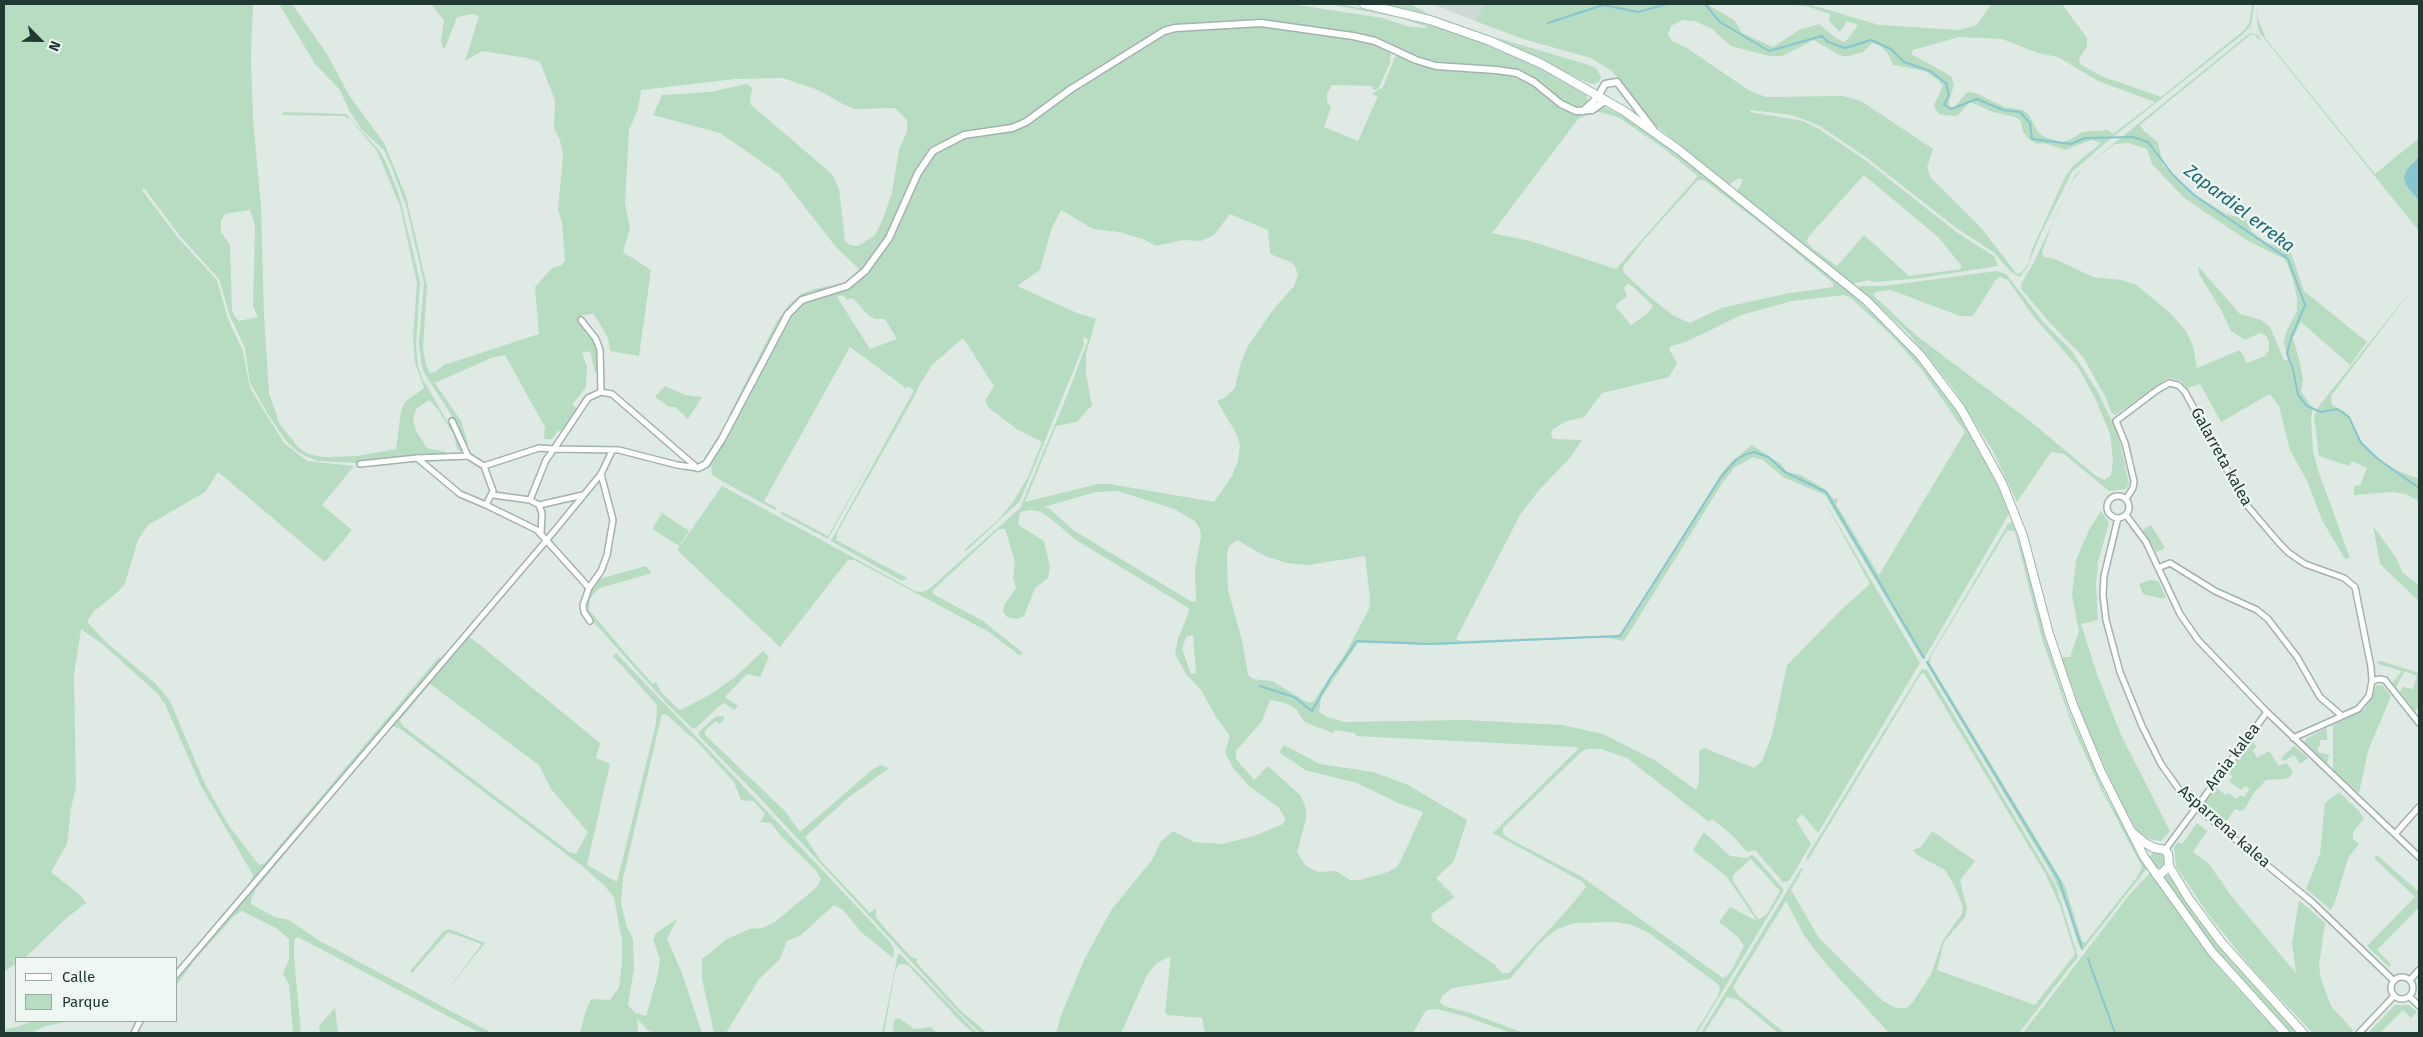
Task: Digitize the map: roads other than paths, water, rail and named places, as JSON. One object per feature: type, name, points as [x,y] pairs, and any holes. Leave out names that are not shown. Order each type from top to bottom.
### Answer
[{"type":"main road","points":[[1364,4],[1411,15],[1470,34],[1516,52],[1602,97],[1657,134],[1866,300],[1920,354],[1961,408],[1995,467],[2014,510],[2029,554],[2049,634],[2064,682],[2091,750],[2144,857],[2212,952],[2285,1033]]},
{"type":"main road","points":[[2131,832],[2154,848],[2164,850],[2170,858],[2169,866],[2162,873],[2156,874]]},
{"type":"main road","points":[[2144,857],[2154,848]]},
{"type":"main road","points":[[2169,866],[2189,899],[2221,942],[2303,1033]]},
{"type":"street","points":[[484,466],[539,448],[619,450],[677,466],[698,468],[706,464],[722,439],[788,314],[802,300],[847,286],[866,271],[889,238],[918,173],[933,150],[964,135],[1012,128],[1026,122],[1071,88],[1164,31],[1175,28],[1261,23],[1353,36],[1375,41],[1416,60],[1436,66],[1496,70],[1517,74],[1534,82],[1561,104],[1583,111],[1592,110],[1602,97],[1605,84],[1617,82],[1657,134]]},
{"type":"street","points":[[1579,84],[1586,90],[1591,104]]},
{"type":"street","points":[[1583,111],[1602,97]]},
{"type":"street","points":[[581,320],[596,339],[600,350],[601,392]]},
{"type":"street","name":"Galarreta kalea","points":[[2126,499],[2133,488],[2134,481],[2126,443],[2116,421],[2165,385],[2174,383],[2182,387],[2244,503],[2279,543],[2305,564],[2344,578],[2355,587],[2369,655],[2372,681],[2368,696],[2362,706],[2293,738]]},
{"type":"street","points":[[530,500],[546,460],[588,398],[601,392],[612,394],[698,468]]},
{"type":"street","points":[[452,421],[468,456],[484,466],[492,484],[493,495],[486,505]]},
{"type":"street","points":[[178,973],[546,541],[601,474],[605,462],[612,451]]},
{"type":"street","points":[[360,464],[417,458],[468,456]]},
{"type":"street","points":[[417,458],[460,494],[537,530],[589,588]]},
{"type":"street","points":[[590,621],[584,612],[583,605],[589,588],[604,563],[614,520],[601,474]]},
{"type":"street","points":[[493,495],[530,500],[539,505],[542,513],[541,535]]},
{"type":"street","points":[[539,505],[583,495]]},
{"type":"street","points":[[2117,496],[2126,499],[2130,507],[2126,515],[2118,518],[2109,514],[2107,506],[2109,501],[2117,496]]},
{"type":"street","points":[[2126,515],[2146,542],[2188,626],[2267,712],[2419,857]]},
{"type":"street","name":"Asparrena kalea","points":[[2118,518],[2107,560],[2103,595],[2110,641],[2129,696],[2154,751],[2170,778],[2196,807],[2312,902],[2394,981]]},
{"type":"street","points":[[2158,568],[2170,563],[2215,591],[2257,610],[2268,620],[2298,657],[2320,697],[2342,716]]},
{"type":"street","points":[[2372,681],[2380,678],[2385,680],[2419,723]]},
{"type":"street","name":"Araia kalea","points":[[2164,850],[2267,712]]},
{"type":"street","points":[[2395,834],[2419,807]]},
{"type":"street","points":[[2410,980],[2419,970]]},
{"type":"street","points":[[2402,977],[2410,980],[2414,990],[2410,997],[2402,1000],[2394,996],[2391,988],[2394,981],[2402,977]]},
{"type":"street","points":[[2359,1033],[2394,996]]},
{"type":"street","points":[[2410,997],[2419,1006]]},
{"type":"water","points":[[2419,156],[2419,201],[2406,185],[2404,177],[2407,170]]},
{"type":"waterway","name":"Zapardiel erreka","points":[[1548,23],[1603,5],[1638,12],[1667,4]]},
{"type":"waterway","name":"Zapardiel erreka","points":[[1705,4],[1720,22],[1769,51],[1822,36],[1828,42],[1845,48],[1871,40],[1891,49],[1904,62],[1930,71],[1946,83],[1949,95],[1944,105],[1951,109],[1977,99],[2003,110],[2020,112],[2030,123],[2032,139],[2071,144],[2085,138],[2133,137],[2148,142],[2173,175],[2194,195],[2288,259],[2305,305],[2291,338],[2287,354],[2293,369],[2298,395],[2307,406],[2321,412],[2337,409],[2349,417],[2361,443],[2378,459],[2419,488]]},
{"type":"waterway","name":"Zapardiel erreka","points":[[2285,256],[2289,252]]},
{"type":"waterway","points":[[1260,686],[1294,697],[1312,711],[1330,679],[1357,641],[1428,644],[1620,636],[1721,477],[1736,460],[1754,452],[1768,457],[1785,472],[1826,492],[1924,658]]},
{"type":"waterway","points":[[1927,662],[2059,880],[2082,948]]},
{"type":"waterway","points":[[2088,959],[2115,1033]]}]
